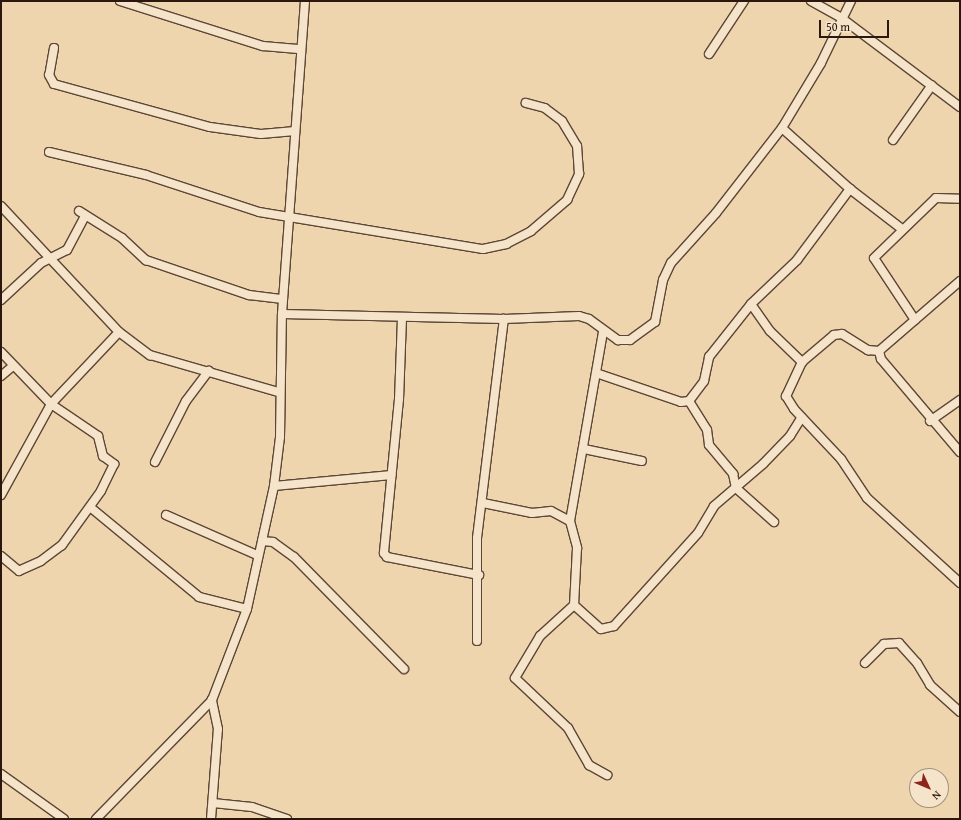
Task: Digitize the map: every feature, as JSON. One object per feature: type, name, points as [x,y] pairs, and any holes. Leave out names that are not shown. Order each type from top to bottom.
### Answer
[{"type":"street","points":[[120,1],[263,46],[301,49]]},
{"type":"street","points":[[96,819],[212,700],[247,609],[257,555],[262,540],[274,486],[280,437],[278,392],[282,314],[288,215],[306,1]]},
{"type":"street","points":[[709,54],[744,1]]},
{"type":"street","points":[[811,1],[840,17],[960,107]]},
{"type":"street","points":[[282,314],[402,318],[504,319],[579,316],[589,319],[603,332],[618,340],[630,340],[655,322],[663,280],[671,263],[716,213],[782,128],[821,63],[840,17],[851,1]]},
{"type":"street","points":[[54,48],[48,75],[54,84],[210,127],[261,134],[295,131]]},
{"type":"street","points":[[894,140],[932,85]]},
{"type":"street","points":[[49,152],[146,175],[240,208],[288,215],[483,250],[506,244],[531,231],[567,200],[579,174],[576,146],[562,121],[545,108],[526,103]]},
{"type":"street","points":[[782,128],[850,189],[902,229]]},
{"type":"street","points":[[596,373],[681,402],[689,401],[704,381],[709,357],[751,304],[797,260],[850,189]]},
{"type":"street","points":[[915,320],[874,258],[902,229],[936,198],[960,199]]},
{"type":"street","points":[[1,206],[52,258],[119,332],[150,355],[209,371],[243,384],[278,392]]},
{"type":"street","points":[[1,300],[52,258],[67,250],[82,214],[122,238],[146,260],[249,295],[283,299]]},
{"type":"street","points":[[960,281],[879,351],[868,350],[842,334],[834,335],[802,362],[786,396],[802,417],[841,459],[867,498],[960,583]]},
{"type":"street","points":[[751,304],[770,331],[802,362]]},
{"type":"street","points":[[402,318],[385,556],[479,575]]},
{"type":"street","points":[[477,641],[479,575],[477,538],[483,503],[484,465],[504,319]]},
{"type":"street","points":[[1,495],[51,404],[119,332]]},
{"type":"street","points":[[603,332],[584,449],[570,521],[577,548],[574,606],[540,636],[515,678],[568,728],[589,765],[607,775]]},
{"type":"street","points":[[879,351],[881,359],[930,421],[960,452]]},
{"type":"street","points":[[1,352],[51,404],[98,436],[103,456],[114,464],[90,507],[62,545],[41,561],[18,571],[1,556]]},
{"type":"street","points":[[1,376],[13,366]]},
{"type":"street","points":[[155,462],[186,401],[209,371]]},
{"type":"street","points":[[930,421],[960,400]]},
{"type":"street","points":[[689,401],[707,430],[709,445],[733,474],[736,488],[774,522]]},
{"type":"street","points":[[574,606],[601,629],[614,626],[698,533],[714,506],[736,488],[790,436],[802,417]]},
{"type":"street","points":[[584,449],[642,461]]},
{"type":"street","points":[[274,486],[391,475]]},
{"type":"street","points":[[483,503],[532,513],[551,511],[570,521]]},
{"type":"street","points":[[90,507],[199,597],[247,609]]},
{"type":"street","points":[[166,515],[257,555]]},
{"type":"street","points":[[262,540],[273,542],[294,557],[404,669]]},
{"type":"street","points":[[865,663],[884,644],[899,643],[917,663],[930,686],[960,712]]},
{"type":"street","points":[[211,819],[218,729],[212,700]]},
{"type":"street","points":[[1,774],[64,819]]},
{"type":"street","points":[[213,803],[252,807],[287,819]]}]
